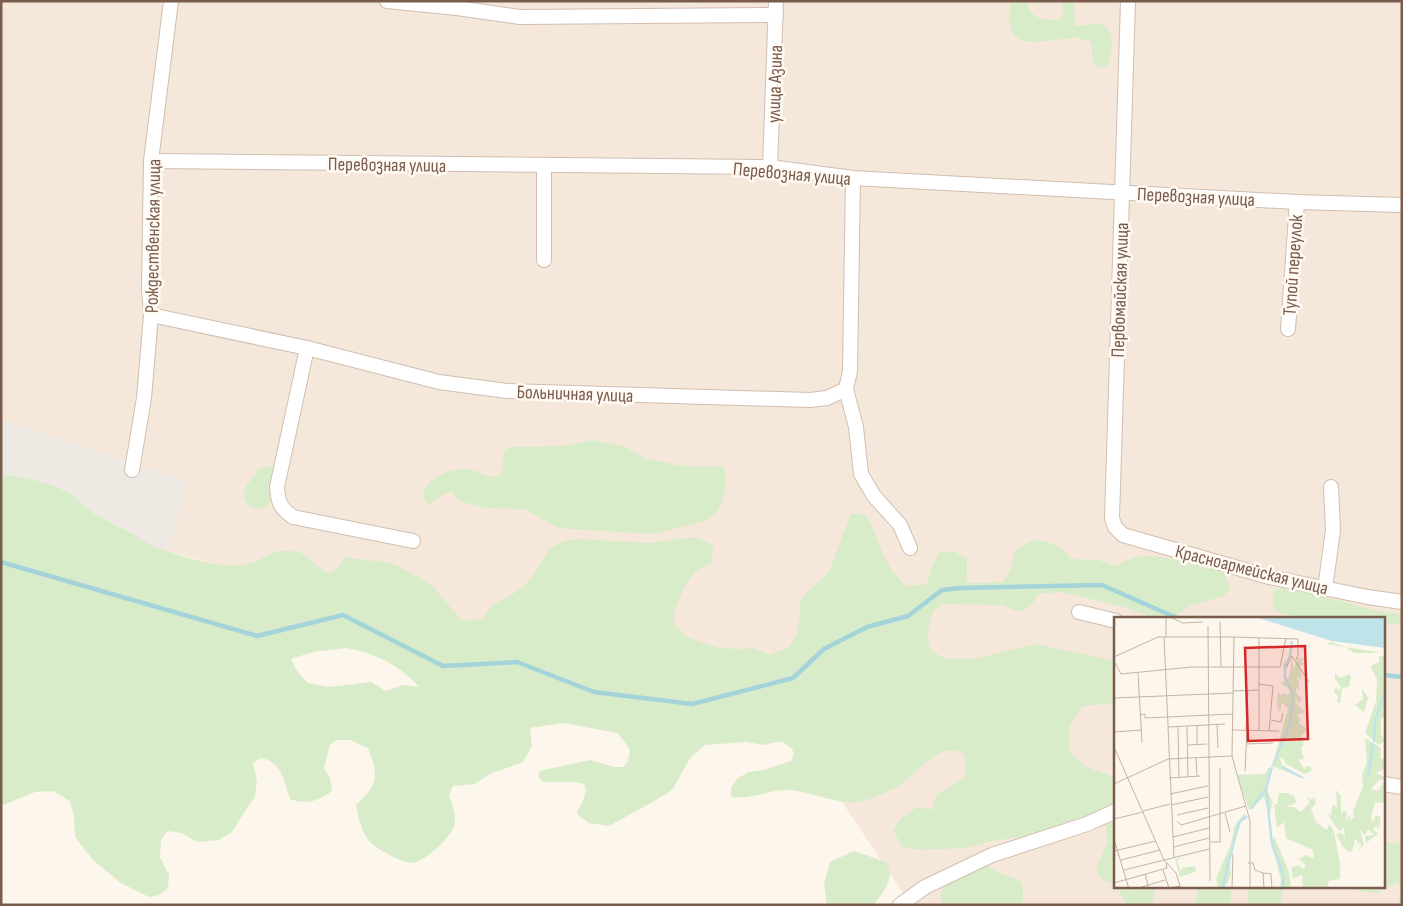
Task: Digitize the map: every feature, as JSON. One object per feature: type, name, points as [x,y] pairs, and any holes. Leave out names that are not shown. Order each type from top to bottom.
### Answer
[{"type":"street","name":"Рождественская улица","points":[[132,470],[144,398],[151,315],[149,289],[151,161],[171,1]]},
{"type":"street","points":[[387,1],[520,17],[776,8]]},
{"type":"street","name":"Первомайская улица","points":[[1112,518],[1128,1]]},
{"type":"street","name":"улица Азина","points":[[770,167],[776,8]]},
{"type":"street","name":"Перевозная улица","points":[[151,161],[770,167],[853,178],[1297,202],[1402,205]]},
{"type":"street","points":[[544,166],[544,260]]},
{"type":"street","points":[[853,178],[850,371],[846,389],[856,427],[861,474],[874,496],[900,525],[910,548]]},
{"type":"street","name":"Тупой переулок","points":[[1288,329],[1297,202]]},
{"type":"street","name":"Больничная улица","points":[[151,315],[307,348],[439,382],[507,391],[810,400],[827,398],[846,389]]},
{"type":"street","points":[[307,348],[277,487],[278,500],[285,511],[293,518],[413,542]]},
{"type":"street","points":[[1325,589],[1333,530],[1331,487]]},
{"type":"street","name":"Красноармейская улица","points":[[1112,518],[1115,527],[1124,534],[1269,578],[1402,602]]},
{"type":"street","points":[[1079,612],[1114,621]]},
{"type":"street","points":[[1386,784],[1402,787]]},
{"type":"street","points":[[900,905],[925,887],[992,855],[1087,824],[1114,812]]},
{"type":"shaded area","points":[[1,1],[1402,1],[1402,905],[911,905],[777,705],[1,510]]},
{"type":"shaded area","points":[[1,419],[187,481],[170,550],[1,496]]},
{"type":"green space","points":[[1011,1],[1027,1],[1034,15],[1042,19],[1058,20],[1064,15],[1061,1],[1074,1],[1075,25],[1100,24],[1109,31],[1112,43],[1106,67],[1098,68],[1093,64],[1091,42],[1079,38],[1071,38],[1031,42],[1015,36],[1010,22]]},
{"type":"green space","points":[[592,440],[626,447],[647,460],[661,461],[679,466],[723,466],[726,473],[726,486],[717,511],[708,520],[653,534],[556,527],[524,509],[486,508],[459,501],[452,492],[443,495],[429,504],[423,498],[427,485],[432,480],[444,473],[457,469],[468,469],[489,476],[498,476],[502,472],[504,451],[510,447],[564,446]]},
{"type":"green space","points":[[266,466],[272,467],[277,473],[271,501],[263,508],[258,509],[246,502],[244,492],[258,469]]},
{"type":"green space","points":[[1,475],[49,484],[74,496],[99,517],[151,545],[212,563],[225,565],[247,564],[276,552],[289,551],[304,555],[327,572],[332,572],[338,567],[344,557],[390,563],[433,586],[461,620],[473,621],[483,618],[493,604],[522,588],[533,576],[550,548],[565,541],[581,539],[648,543],[696,537],[713,545],[712,563],[695,571],[685,586],[674,611],[674,623],[684,636],[689,638],[719,648],[753,648],[769,655],[788,648],[797,635],[801,598],[829,572],[851,514],[865,514],[891,569],[907,586],[927,584],[932,567],[940,552],[955,552],[967,558],[967,583],[1003,582],[1010,570],[1015,552],[1029,542],[1040,540],[1063,550],[1071,559],[1098,560],[1114,566],[1143,556],[1157,556],[1186,562],[1225,573],[1230,588],[1224,596],[1189,606],[1174,617],[1151,617],[1120,606],[1061,592],[1039,594],[1031,605],[1023,611],[1014,610],[1002,605],[943,604],[938,607],[929,624],[929,645],[931,651],[946,659],[978,658],[1036,644],[1114,661],[1114,703],[1083,706],[1069,726],[1069,752],[1087,767],[1114,777],[1114,806],[1101,813],[1035,835],[992,841],[965,848],[922,850],[902,847],[893,830],[899,820],[917,807],[932,810],[937,794],[965,776],[964,756],[958,751],[953,750],[936,755],[907,780],[891,790],[862,801],[844,802],[787,790],[738,798],[731,797],[731,788],[737,779],[748,772],[764,770],[791,761],[794,754],[792,749],[783,742],[764,745],[746,742],[705,745],[691,757],[672,790],[609,826],[589,823],[579,816],[577,812],[586,791],[584,784],[574,782],[543,782],[539,778],[539,771],[590,760],[615,767],[623,767],[628,761],[630,751],[617,733],[564,723],[530,728],[532,746],[523,762],[490,774],[474,784],[453,786],[449,795],[455,821],[450,833],[432,852],[413,863],[403,861],[383,851],[369,841],[364,832],[356,805],[372,785],[375,773],[374,765],[368,748],[350,740],[336,740],[330,745],[324,768],[330,778],[332,791],[312,801],[302,802],[290,799],[281,773],[268,760],[261,758],[253,763],[257,781],[255,797],[232,832],[219,840],[197,842],[182,833],[167,831],[161,840],[160,857],[169,875],[168,888],[159,895],[149,897],[121,883],[93,860],[75,837],[74,817],[70,801],[53,791],[35,792],[1,806]],"holes":[[[346,648],[367,653],[395,666],[419,687],[403,685],[386,691],[371,682],[330,687],[308,683],[297,671],[291,659],[313,652]]]},
{"type":"green space","points":[[1285,587],[1296,589],[1377,611],[1402,614],[1402,624],[1386,623],[1386,617],[1302,617],[1282,613],[1274,607],[1274,590]]},
{"type":"green space","points":[[1114,818],[1114,885],[1103,880],[1096,870],[1108,841],[1105,824]]},
{"type":"green space","points":[[1386,842],[1402,844],[1402,905],[1398,905],[1401,888],[1397,882],[1378,893],[1359,891],[1353,888],[1386,888]]},
{"type":"green space","points":[[854,851],[886,862],[890,874],[887,885],[874,905],[827,905],[824,884],[830,862]]},
{"type":"green space","points":[[984,863],[1022,884],[1023,905],[943,905],[940,897],[947,885],[961,874]]},
{"type":"green space","points":[[1118,888],[1156,888],[1152,903],[1149,905],[1126,905]]},
{"type":"green space","points":[[1198,888],[1232,888],[1230,905],[1195,905]]},
{"type":"green space","points":[[1248,888],[1283,888],[1281,905],[1248,905]]},
{"type":"waterway","points":[[1,562],[257,636],[343,615],[443,666],[517,662],[594,692],[692,704],[793,678],[824,649],[867,627],[908,616],[942,590],[1102,585],[1175,617]]},
{"type":"waterway","points":[[1386,675],[1402,677]]}]
